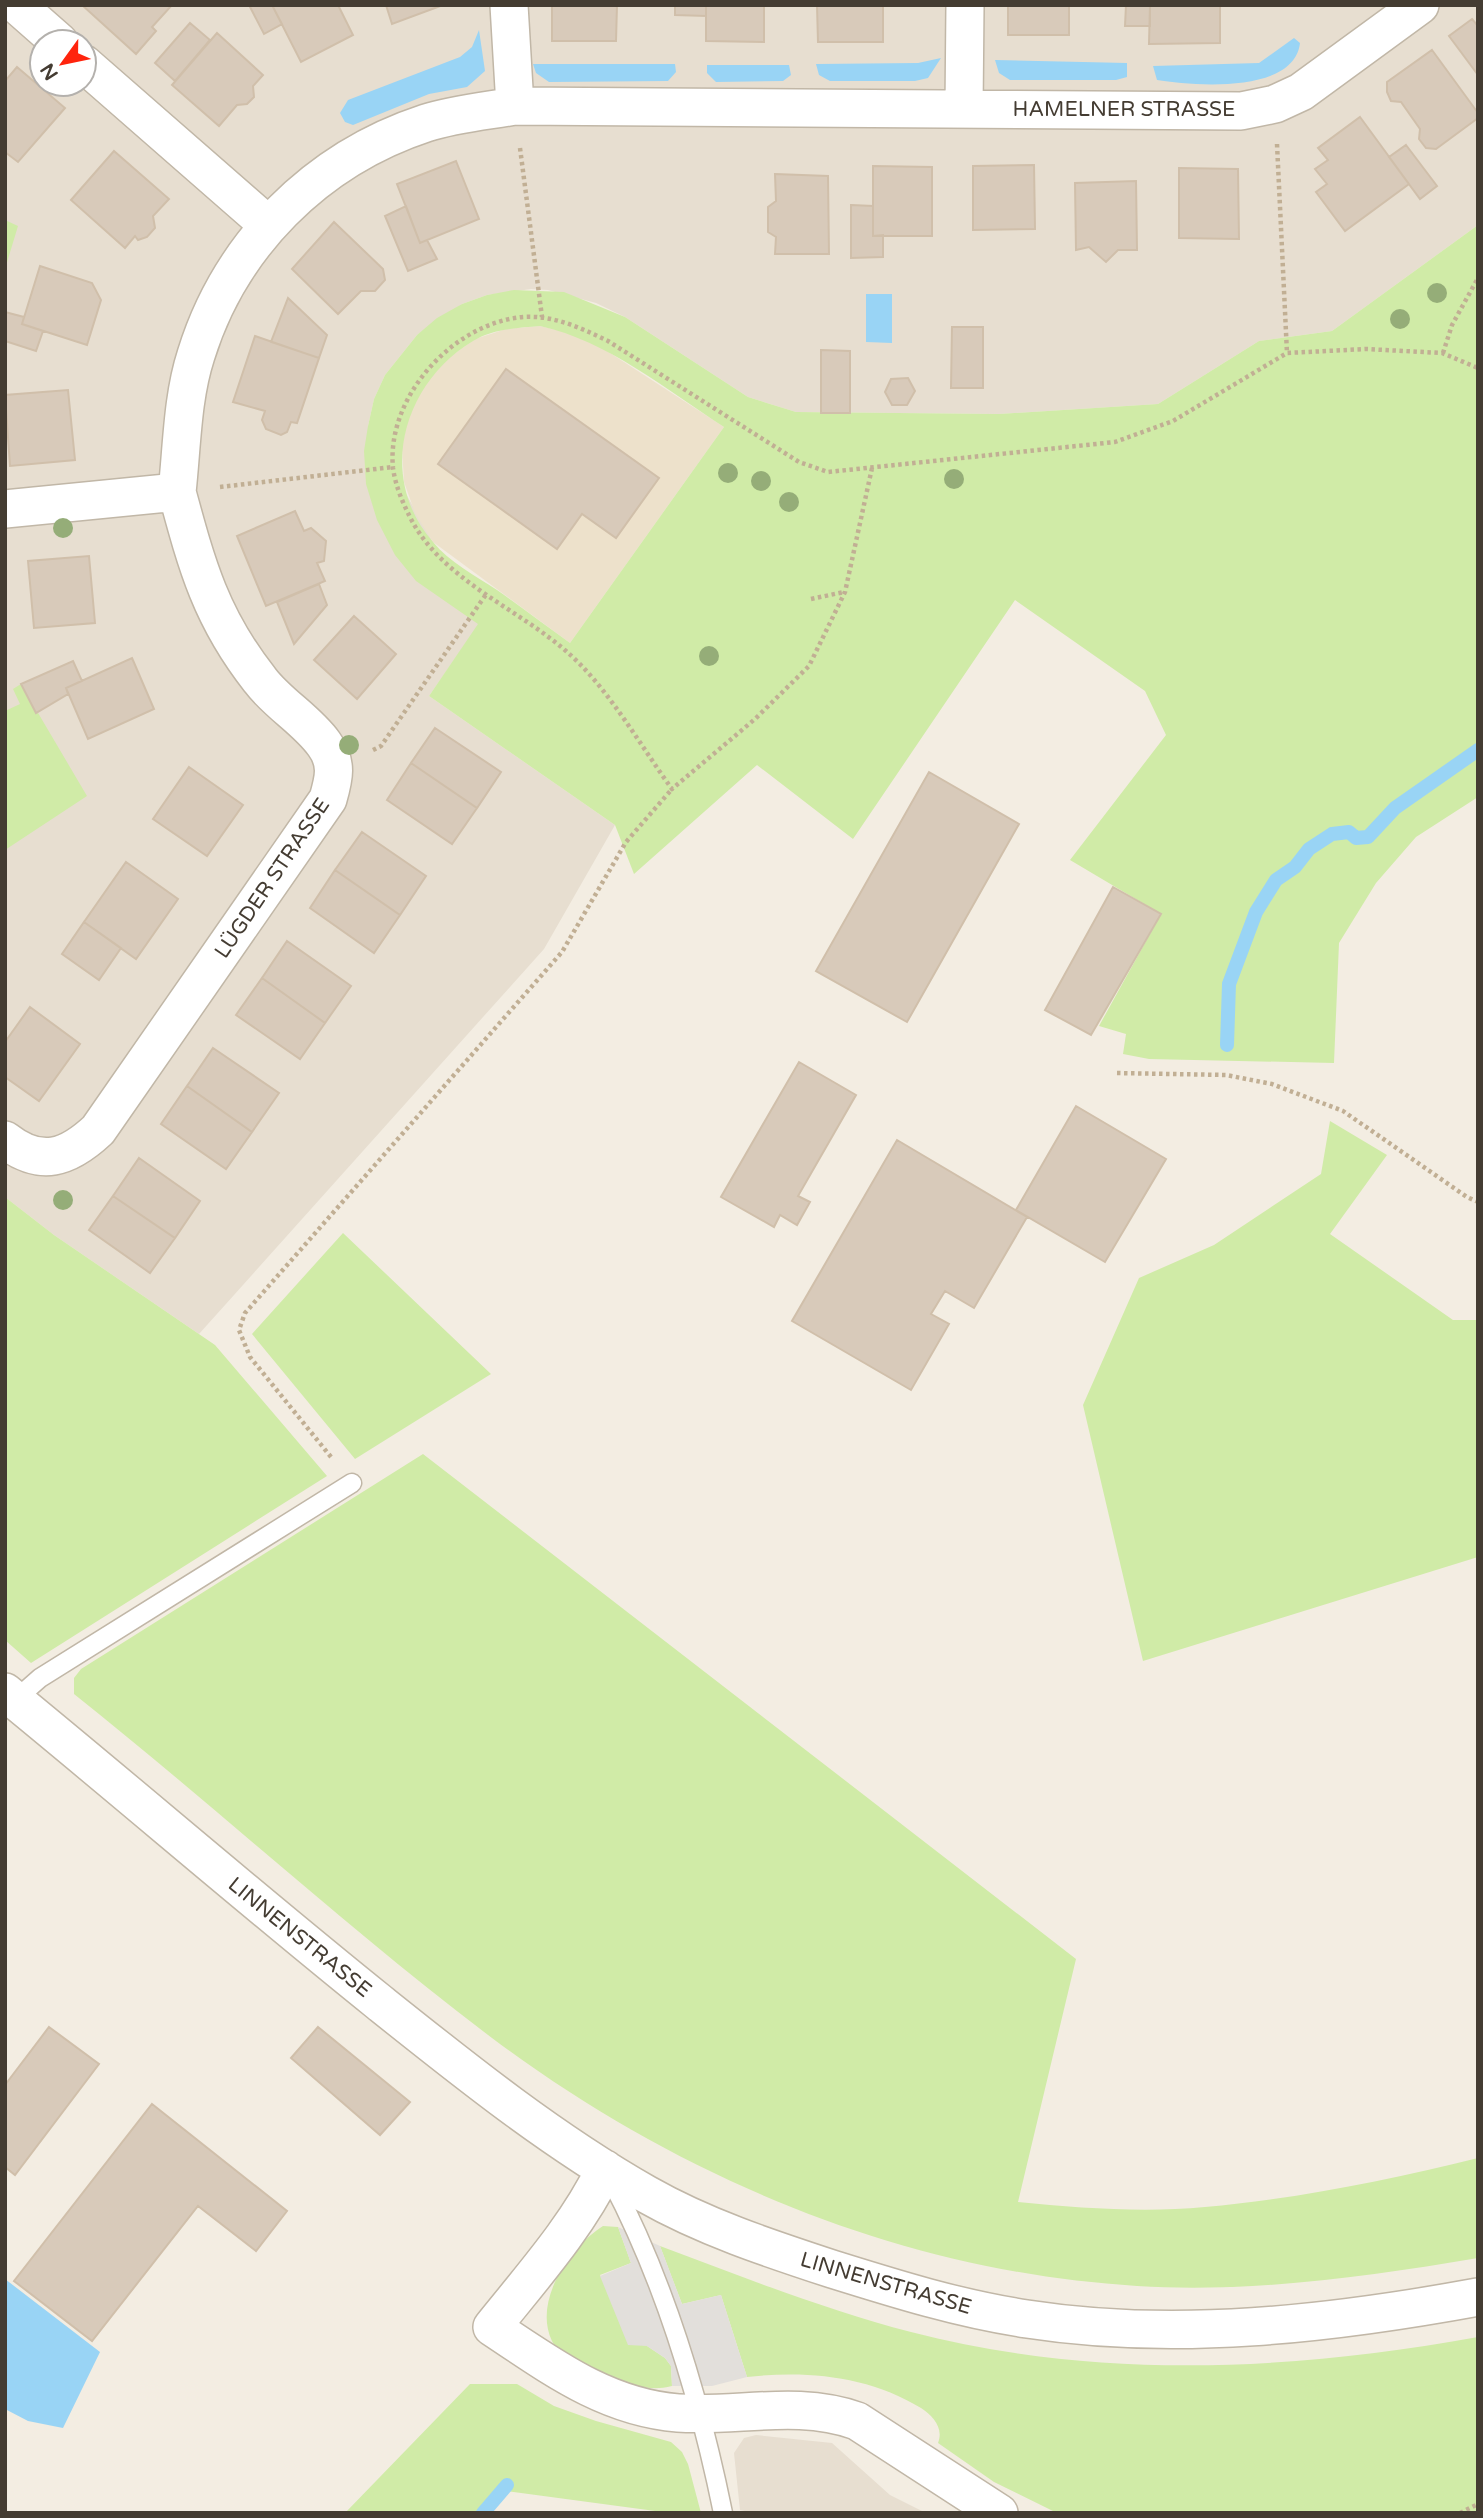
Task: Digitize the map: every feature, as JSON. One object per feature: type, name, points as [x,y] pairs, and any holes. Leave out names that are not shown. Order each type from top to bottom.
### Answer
[{"type":"street","points":[[17,5],[43,28]]},
{"type":"street","points":[[509,5],[514,106]]},
{"type":"street","points":[[964,108],[965,5]]},
{"type":"street","name":"HAMELNER STRASSE","points":[[177,492],[185,408],[195,357],[215,302],[241,259],[267,224],[325,176],[358,153],[427,123],[514,106],[1241,111],[1275,104],[1301,92],[1420,5]]},
{"type":"street","points":[[98,76],[267,224]]},
{"type":"street","points":[[5,509],[177,492],[199,576],[225,631],[261,682],[324,744],[336,768]]},
{"type":"street","name":"LÜGDER STRASSE","points":[[5,1140],[35,1156],[59,1157],[80,1147],[98,1130],[328,799],[336,768]]},
{"type":"street","name":"LINNENSTRASSE","points":[[10,1696],[410,2026],[543,2129],[648,2196],[751,2243],[926,2299],[1026,2319],[1107,2328],[1191,2329],[1299,2322],[1478,2297]]},
{"type":"street","points":[[605,2169],[594,2192],[492,2327],[599,2394],[661,2410],[698,2413],[772,2409],[834,2413],[886,2437],[999,2513]]},
{"type":"lane","points":[[10,1696],[352,1483]]},
{"type":"lane","points":[[605,2169],[641,2238],[698,2413],[723,2513]]},
{"type":"path","points":[[1275,104],[1287,353]]},
{"type":"path","points":[[514,106],[542,317]]},
{"type":"path","points":[[1443,353],[1452,325],[1478,278]]},
{"type":"path","points":[[672,789],[588,673],[566,651],[426,545],[408,515],[393,467],[402,413],[419,380],[444,352],[470,335],[503,320],[542,317],[576,325],[608,341],[799,462],[828,471],[1115,442],[1172,421],[1287,353],[1366,349],[1443,353],[1478,368]]},
{"type":"path","points":[[177,492],[393,467]]},
{"type":"path","points":[[352,1483],[250,1357],[239,1330],[245,1313],[562,953],[626,842],[672,789],[755,719],[809,666],[845,592],[872,468]]},
{"type":"path","points":[[811,599],[845,592]]},
{"type":"path","points":[[336,768],[381,746],[487,593]]},
{"type":"path","points":[[1117,1073],[1226,1075],[1272,1084],[1343,1111],[1478,1202]]},
{"type":"path","points":[[1460,2513],[1478,2504]]},
{"type":"shaded area","points":[[5,5],[1478,5],[1478,225],[1332,331],[1259,341],[1158,404],[999,414],[796,412],[748,397],[625,317],[596,303],[548,290],[531,289],[487,295],[462,304],[417,335],[385,375],[374,399],[368,426],[479,624],[429,696],[615,825],[544,949],[199,1334],[54,1235],[5,1197]]},
{"type":"shaded area","points":[[540,326],[574,334],[604,349],[724,427],[570,643],[433,542],[415,513],[404,482],[402,448],[408,414],[424,385],[447,359],[475,339],[506,329]]},
{"type":"shaded area","points":[[618,2227],[660,2246],[682,2304],[721,2295],[747,2377],[712,2386],[672,2386],[671,2366],[665,2358],[647,2346],[628,2345],[600,2276],[631,2263]]},
{"type":"shaded area","points":[[756,2435],[832,2443],[890,2495],[926,2513],[754,2513],[740,2510],[734,2453],[744,2438]]},
{"type":"green space","points":[[5,220],[18,226],[5,269]]},
{"type":"green space","points":[[1478,225],[1478,797],[1416,837],[1376,883],[1339,943],[1334,1063],[1149,1059],[1123,1054],[1126,1034],[1099,1026],[1161,914],[1070,860],[1166,735],[1145,691],[1015,600],[853,839],[757,765],[634,874],[615,825],[429,696],[478,624],[416,581],[395,555],[377,520],[366,484],[364,451],[368,426],[374,399],[385,375],[417,335],[437,318],[462,304],[487,295],[514,290],[564,292],[625,317],[748,397],[796,412],[999,414],[1158,404],[1259,341],[1332,331]],"holes":[[[540,326],[565,333],[635,368],[724,427],[570,643],[439,549],[415,516],[405,489],[402,461],[405,433],[415,406],[429,381],[449,359],[473,341],[496,332]]]},
{"type":"green space","points":[[21,684],[87,796],[5,850],[5,711],[20,704],[13,689]]},
{"type":"green space","points":[[1330,1121],[1387,1155],[1330,1234],[1453,1320],[1478,1320],[1478,1557],[1143,1661],[1083,1405],[1139,1278],[1214,1245],[1321,1174]]},
{"type":"green space","points":[[5,1197],[54,1235],[215,1345],[327,1476],[31,1663],[5,1640]]},
{"type":"green space","points":[[343,1233],[491,1374],[355,1459],[252,1334]]},
{"type":"green space","points":[[423,1454],[1076,1959],[1018,2202],[1135,2210],[1205,2207],[1342,2188],[1478,2158],[1478,2258],[1308,2282],[1223,2287],[1137,2286],[1050,2277],[964,2261],[879,2238],[797,2209],[717,2174],[639,2134],[564,2088],[492,2038],[438,1997],[74,1694],[74,1678],[81,1669]]},
{"type":"green space","points":[[603,2226],[618,2227],[631,2263],[600,2275],[647,2346],[665,2358],[671,2366],[672,2386],[641,2387],[588,2370],[569,2361],[554,2345],[548,2327],[547,2308],[552,2289],[574,2252]]},
{"type":"green space","points":[[660,2246],[879,2323],[981,2347],[1052,2358],[1123,2364],[1265,2363],[1408,2349],[1478,2337],[1478,2513],[1057,2513],[994,2482],[938,2443],[940,2432],[930,2415],[901,2397],[859,2382],[815,2375],[747,2377],[721,2295],[682,2304]]},
{"type":"green space","points":[[470,2384],[517,2384],[554,2406],[671,2442],[682,2452],[688,2464],[701,2513],[670,2513],[507,2491],[490,2513],[345,2513]]},
{"type":"water","points":[[479,30],[485,71],[467,87],[429,94],[353,125],[345,122],[340,113],[348,100],[460,57],[472,47]]},
{"type":"water","points":[[1294,38],[1300,43],[1294,59],[1280,71],[1262,79],[1217,84],[1157,80],[1153,66],[1259,63]]},
{"type":"water","points":[[941,58],[928,78],[915,81],[830,81],[819,75],[816,64],[918,63]]},
{"type":"water","points":[[995,60],[1127,63],[1127,77],[1116,80],[1010,80],[999,73]]},
{"type":"water","points":[[533,64],[675,64],[676,72],[668,81],[549,82],[536,73]]},
{"type":"water","points":[[707,65],[789,65],[791,75],[783,81],[716,82],[707,73]]},
{"type":"water","points":[[866,294],[892,294],[892,343],[866,342]]},
{"type":"water","points":[[5,2279],[100,2352],[63,2428],[28,2421],[5,2409]]},
{"type":"building","points":[[82,5],[172,5],[152,27],[156,31],[136,54]]},
{"type":"building","points":[[249,5],[272,5],[282,24],[264,34]]},
{"type":"building","points":[[272,5],[338,5],[353,35],[301,62]]},
{"type":"building","points":[[386,5],[443,5],[392,24]]},
{"type":"building","points":[[552,5],[617,5],[616,41],[552,41]]},
{"type":"building","points":[[675,5],[706,5],[706,16],[675,15]]},
{"type":"building","points":[[706,5],[764,5],[764,42],[706,41]]},
{"type":"building","points":[[817,5],[883,5],[883,42],[818,42]]},
{"type":"building","points":[[1008,5],[1069,5],[1069,35],[1008,35]]},
{"type":"building","points":[[1126,5],[1150,5],[1150,26],[1125,26]]},
{"type":"building","points":[[1150,5],[1220,5],[1220,43],[1149,44]]},
{"type":"building","points":[[1472,19],[1478,26],[1478,75],[1449,36]]},
{"type":"building","points":[[190,23],[210,40],[175,81],[155,63]]},
{"type":"building","points":[[217,33],[263,75],[253,86],[254,97],[247,104],[237,105],[219,126],[172,85]]},
{"type":"building","points":[[1432,50],[1478,113],[1478,118],[1436,149],[1426,148],[1419,139],[1420,129],[1401,102],[1391,101],[1387,92],[1387,82]]},
{"type":"building","points":[[17,67],[28,76],[28,98],[53,98],[65,108],[18,162],[5,152],[5,81]]},
{"type":"building","points":[[1360,117],[1409,184],[1345,231],[1316,192],[1327,184],[1315,169],[1328,160],[1318,148]]},
{"type":"building","points":[[1406,145],[1437,186],[1420,199],[1389,157]]},
{"type":"building","points":[[114,151],[169,199],[153,216],[155,228],[147,237],[138,240],[135,236],[125,248],[71,200]]},
{"type":"building","points":[[456,161],[479,219],[420,243],[397,184]]},
{"type":"building","points":[[1034,165],[1035,229],[973,230],[973,166]]},
{"type":"building","points":[[873,166],[932,167],[932,236],[873,236]]},
{"type":"building","points":[[1179,168],[1238,169],[1239,239],[1179,238]]},
{"type":"building","points":[[775,174],[828,176],[829,254],[775,254],[776,237],[768,232],[768,207],[776,201]]},
{"type":"building","points":[[1136,181],[1137,250],[1118,250],[1106,262],[1089,247],[1076,250],[1075,183]]},
{"type":"building","points":[[851,205],[873,206],[873,236],[883,235],[883,257],[851,258]]},
{"type":"building","points":[[406,206],[420,243],[427,240],[437,259],[408,271],[385,216]]},
{"type":"building","points":[[334,222],[383,269],[385,280],[375,291],[361,291],[338,314],[292,269]]},
{"type":"building","points":[[40,266],[92,283],[101,300],[87,345],[22,324]]},
{"type":"building","points":[[288,298],[327,335],[319,358],[271,342]]},
{"type":"building","points":[[5,312],[24,317],[22,324],[43,331],[36,351],[5,341]]},
{"type":"building","points":[[952,327],[983,327],[983,388],[951,388]]},
{"type":"building","points":[[255,336],[319,358],[297,423],[291,422],[287,432],[281,435],[266,429],[262,420],[265,411],[233,402]]},
{"type":"building","points":[[821,350],[850,351],[850,413],[821,413]]},
{"type":"building","points":[[506,369],[659,478],[616,538],[582,514],[557,549],[438,464]]},
{"type":"building","points":[[908,378],[915,391],[907,405],[892,405],[885,392],[891,379]]},
{"type":"building","points":[[68,390],[75,460],[10,466],[5,395]]},
{"type":"building","points":[[295,511],[304,531],[311,528],[326,541],[324,561],[317,563],[325,581],[266,606],[237,536]]},
{"type":"building","points":[[89,556],[95,623],[34,628],[28,561]]},
{"type":"building","points":[[319,584],[327,605],[294,644],[277,602]]},
{"type":"building","points":[[354,616],[396,654],[357,699],[314,660]]},
{"type":"building","points":[[132,658],[154,709],[88,739],[66,688]]},
{"type":"building","points":[[73,661],[82,681],[66,688],[68,694],[36,713],[21,684]]},
{"type":"building","points":[[435,728],[501,772],[477,808],[411,763]]},
{"type":"building","points":[[411,763],[477,808],[452,844],[387,800]]},
{"type":"building","points":[[189,767],[243,805],[207,856],[153,819]]},
{"type":"building","points":[[929,772],[1019,824],[907,1022],[816,971]]},
{"type":"building","points":[[362,832],[426,876],[400,915],[335,870]]},
{"type":"building","points":[[126,862],[178,899],[136,959],[84,922]]},
{"type":"building","points":[[335,870],[400,915],[374,953],[310,908]]},
{"type":"building","points":[[1113,887],[1161,914],[1091,1035],[1045,1010]]},
{"type":"building","points":[[84,922],[121,948],[99,980],[62,954]]},
{"type":"building","points":[[287,941],[351,986],[325,1023],[262,978]]},
{"type":"building","points":[[262,978],[325,1023],[300,1059],[236,1015]]},
{"type":"building","points":[[30,1007],[80,1044],[39,1101],[5,1077],[5,1042]]},
{"type":"building","points":[[213,1048],[279,1093],[252,1132],[187,1086]]},
{"type":"building","points":[[799,1062],[856,1095],[798,1196],[810,1202],[797,1225],[780,1215],[774,1227],[721,1197]]},
{"type":"building","points":[[187,1086],[252,1132],[226,1169],[161,1124]]},
{"type":"building","points":[[1076,1106],[1166,1159],[1105,1262],[1016,1210]]},
{"type":"building","points":[[897,1140],[1027,1217],[974,1308],[945,1291],[931,1314],[949,1324],[911,1390],[792,1321]]},
{"type":"building","points":[[139,1158],[200,1201],[175,1238],[113,1196]]},
{"type":"building","points":[[113,1196],[175,1238],[150,1273],[89,1230]]},
{"type":"building","points":[[49,2027],[99,2064],[15,2175],[5,2167],[5,2085]]},
{"type":"building","points":[[318,2027],[410,2102],[380,2135],[291,2058]]},
{"type":"building","points":[[152,2104],[287,2211],[256,2251],[198,2206],[92,2341],[14,2281]]},
{"type":"waterway","points":[[1227,1045],[1229,984],[1256,912],[1276,880],[1295,867],[1309,849],[1332,834],[1349,832],[1356,838],[1368,837],[1395,808],[1478,750]]},
{"type":"waterway","points":[[483,2513],[507,2485]]}]
